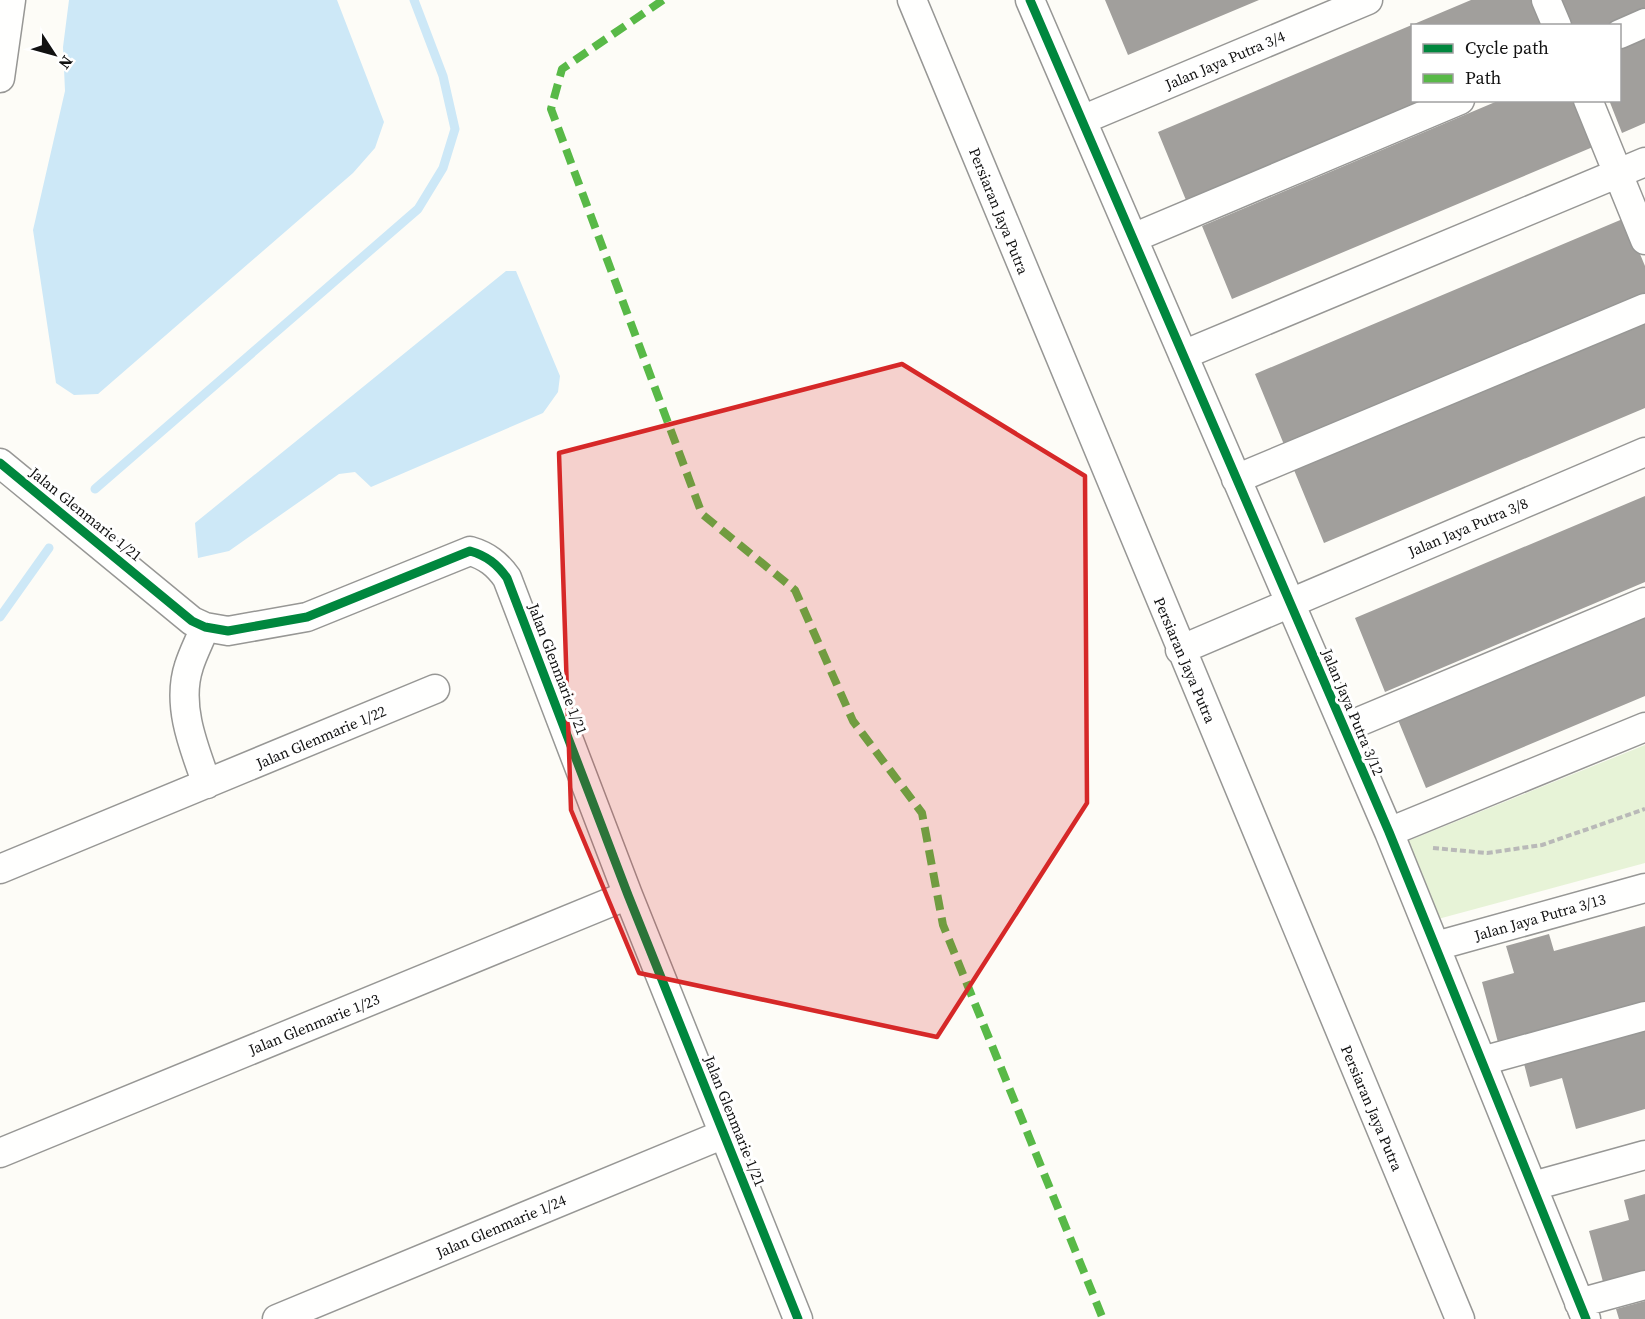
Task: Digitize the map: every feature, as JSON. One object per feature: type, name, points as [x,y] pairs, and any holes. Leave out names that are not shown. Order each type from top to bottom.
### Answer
[{"type":"street","points":[[0,78],[11,0]]},
{"type":"street","name":"Persiaran Jaya Putra","points":[[912,0],[1180,650],[1460,1319]]},
{"type":"street","name":"Jalan Jaya Putra 3/12","points":[[1030,0],[1389,832],[1583,1311]]},
{"type":"street","name":"Jalan Jaya Putra 3/4","points":[[1082,120],[1368,0]]},
{"type":"street","points":[[1546,0],[1556,24]]},
{"type":"street","points":[[1621,34],[1645,23]]},
{"type":"street","points":[[1133,238],[1455,102]]},
{"type":"street","points":[[1589,102],[1645,240]]},
{"type":"street","points":[[1183,355],[1645,162]]},
{"type":"street","points":[[1236,479],[1645,308]]},
{"type":"street","name":"Jalan Jaya Putra 3/8","points":[[1180,650],[1645,452]]},
{"type":"street","name":"Jalan Glenmarie 1/21","points":[[0,463],[192,621],[205,627],[228,631],[307,617],[470,552],[483,555],[497,565],[507,578],[628,895],[798,1319]]},
{"type":"street","points":[[1344,728],[1645,602]]},
{"type":"street","points":[[205,627],[188,667],[185,687],[186,715],[207,784]]},
{"type":"street","name":"Jalan Glenmarie 1/22","points":[[0,869],[435,689]]},
{"type":"street","points":[[1389,832],[1645,727]]},
{"type":"street","name":"Jalan Jaya Putra 3/13","points":[[1436,946],[1645,888]]},
{"type":"street","name":"Jalan Glenmarie 1/23","points":[[0,1153],[628,895]]},
{"type":"street","points":[[1482,1061],[1645,1016]]},
{"type":"street","name":"Jalan Glenmarie 1/24","points":[[277,1319],[724,1134]]},
{"type":"street","points":[[1533,1186],[1645,1155]]},
{"type":"street","points":[[1583,1311],[1645,1285]]},
{"type":"path","points":[[1433,848],[1487,853],[1542,845],[1645,809]]},
{"type":"highlighted area","points":[[902,364],[1085,476],[1087,803],[937,1037],[639,973],[571,810],[559,453]]},
{"type":"green space","points":[[1645,745],[1645,863],[1438,919],[1408,841]]},
{"type":"water","points":[[69,0],[337,0],[384,122],[375,148],[353,173],[98,394],[74,395],[56,383],[33,230],[65,91],[63,47]]},
{"type":"water","points":[[506,271],[516,271],[560,376],[558,392],[543,413],[371,487],[355,472],[339,474],[229,551],[198,558],[195,523]]},
{"type":"building","points":[[1105,0],[1259,0],[1128,55]]},
{"type":"building","points":[[1471,0],[1534,0],[1544,24],[1414,24]]},
{"type":"building","points":[[1562,0],[1645,0],[1645,11],[1615,24],[1572,24]]},
{"type":"building","points":[[1411,25],[1411,102],[1434,102],[1188,205],[1158,132]]},
{"type":"building","points":[[1645,38],[1645,123],[1622,133],[1610,102],[1621,102],[1621,48]]},
{"type":"building","points":[[1495,102],[1582,102],[1600,144],[1232,299],[1202,226]]},
{"type":"building","points":[[1625,218],[1645,266],[1645,296],[1285,447],[1255,374]]},
{"type":"building","points":[[1645,322],[1645,408],[1324,543],[1294,470]]},
{"type":"building","points":[[1645,496],[1645,582],[1385,692],[1355,618]]},
{"type":"building","points":[[1645,610],[1645,696],[1426,788],[1396,715]]},
{"type":"building","points":[[1645,926],[1645,1010],[1500,1050],[1482,982],[1514,973],[1506,946],[1549,934],[1554,951]]},
{"type":"building","points":[[1645,1026],[1645,1109],[1576,1129],[1562,1078],[1530,1087],[1523,1060]]},
{"type":"building","points":[[1645,1194],[1645,1278],[1605,1289],[1589,1231],[1629,1220],[1624,1200]]},
{"type":"building","points":[[1645,1301],[1645,1319],[1619,1319],[1616,1309]]},
{"type":"waterway","points":[[95,489],[418,209],[443,168],[455,129],[443,76],[414,0]]},
{"type":"waterway","points":[[0,617],[49,548]]},
{"type":"marked path","points":[[663,0],[562,69],[551,109],[702,514],[795,590],[853,721],[922,813],[943,925],[1103,1319]]},
{"type":"cycle path","points":[[1030,0],[1389,832],[1586,1319]]},
{"type":"cycle path","points":[[0,463],[192,621],[205,627],[228,631],[307,617],[470,551],[487,558],[499,569],[507,578],[628,895],[798,1319]]}]
